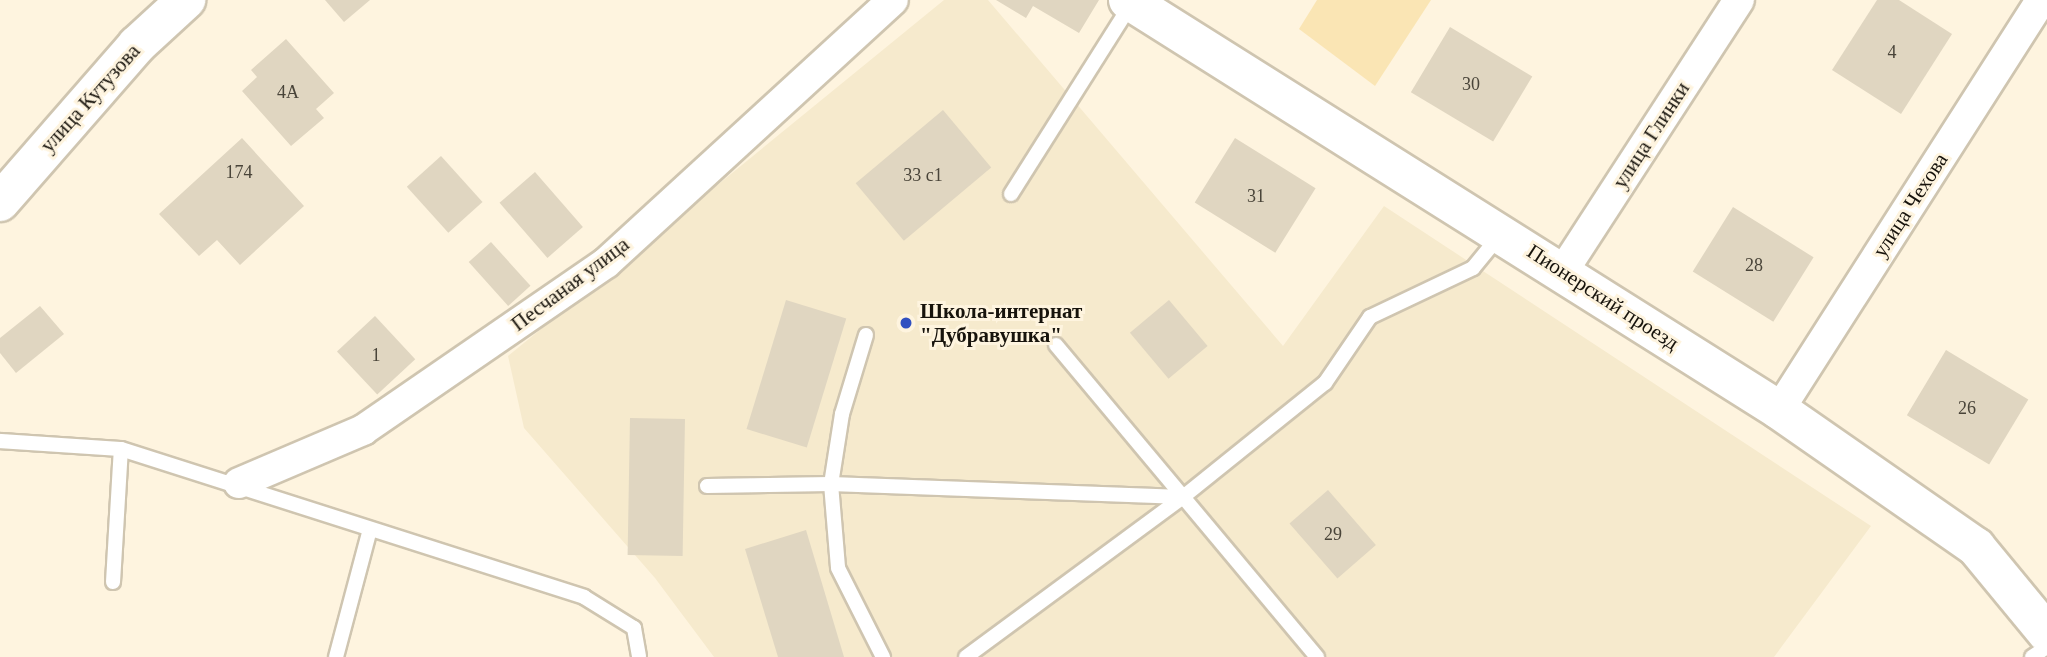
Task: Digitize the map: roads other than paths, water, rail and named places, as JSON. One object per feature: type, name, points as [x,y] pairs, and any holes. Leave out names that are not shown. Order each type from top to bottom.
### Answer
[{"type":"street","name":"улица Кутузова","points":[[0,202],[137,45],[186,0]]},
{"type":"street","name":"Песчаная улица","points":[[239,483],[363,430],[606,263],[893,0]]},
{"type":"street","name":"улица Глинки","points":[[1563,271],[1739,0]]},
{"type":"street","name":"улица Чехова","points":[[1779,410],[2042,0]]},
{"type":"street","name":"Пионерский проезд","points":[[1130,1],[1502,232],[1779,410],[1976,547],[2043,638]]},
{"type":"lane","points":[[1011,194],[1130,1]]},
{"type":"lane","points":[[966,657],[1183,497],[1325,383],[1370,317],[1473,268],[1502,232]]},
{"type":"lane","points":[[866,335],[842,414],[831,484],[838,568],[883,657]]},
{"type":"lane","points":[[1056,345],[1317,657]]},
{"type":"lane","points":[[0,441],[121,449],[239,483],[370,529],[584,597],[634,628],[639,657]]},
{"type":"lane","points":[[113,582],[121,449]]},
{"type":"lane","points":[[707,486],[831,484],[1183,497]]},
{"type":"lane","points":[[336,657],[370,529]]},
{"type":"place","name":"Школа-интернат \"Дубравушка\"","points":[[906,323]]}]
